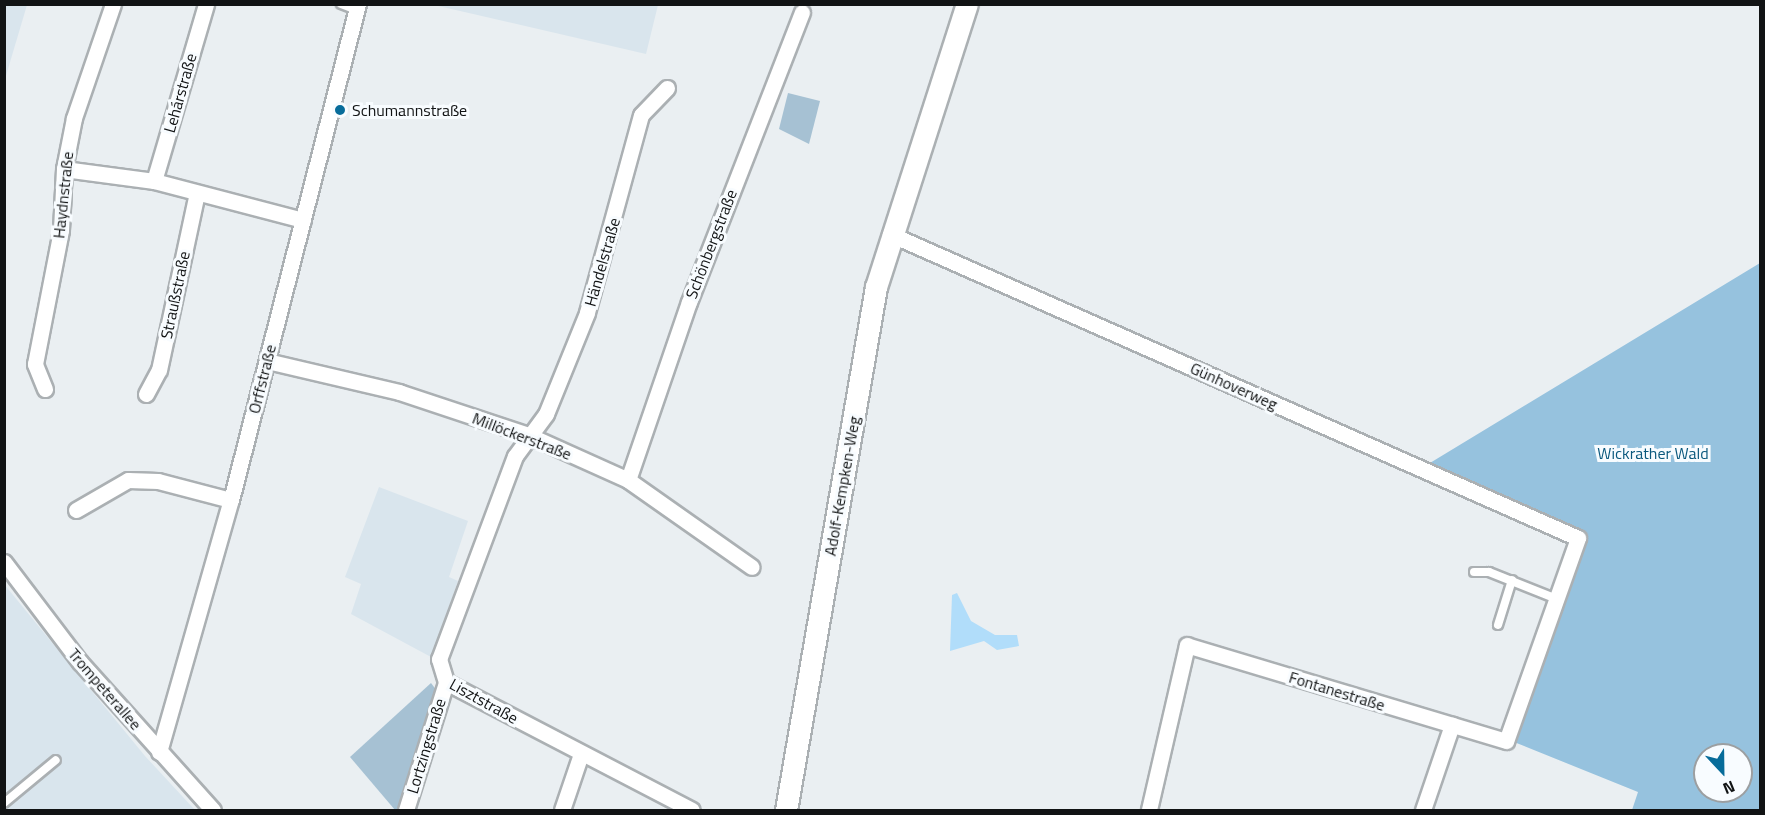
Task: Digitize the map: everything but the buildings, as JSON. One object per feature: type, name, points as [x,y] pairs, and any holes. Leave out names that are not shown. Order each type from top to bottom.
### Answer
[{"type":"main road","name":"Adolf-Kempken-Weg","points":[[786,810],[890,234],[911,165],[910,148],[954,4]]},
{"type":"main road","name":"Adolf-Kempken-Weg","points":[[911,165],[921,152],[967,4]]},
{"type":"street","name":"Haydnstraße","points":[[45,389],[35,364],[61,230],[64,170],[74,118],[113,4]]},
{"type":"street","name":"Lehárstraße","points":[[154,181],[206,4]]},
{"type":"street","name":"Orffstraße","points":[[159,752],[231,500],[357,7]]},
{"type":"street","name":"Schönbergstraße","points":[[628,480],[687,308],[801,8]]},
{"type":"street","name":"Händelstraße","points":[[528,435],[546,414],[587,313],[641,115],[667,88]]},
{"type":"street","points":[[64,170],[154,181],[303,220]]},
{"type":"street","name":"Straußstraße","points":[[146,394],[159,370],[198,193]]},
{"type":"street","name":"Günhoverweg","points":[[890,234],[1578,538]]},
{"type":"street","name":"Millöckerstraße","points":[[267,361],[399,392],[528,435],[628,480],[752,567]]},
{"type":"street","name":"Lisztstraße","points":[[528,435],[515,456],[439,659],[446,681],[581,754],[692,810]]},
{"type":"street","points":[[76,510],[128,480],[158,481],[231,500]]},
{"type":"street","name":"Fontanestraße","points":[[1149,810],[1187,645],[1506,741],[1578,538]]},
{"type":"street","name":"Trompeterallee","points":[[6,568],[80,662],[213,810]]},
{"type":"street","name":"Lortzingstraße","points":[[406,810],[446,681]]},
{"type":"street","points":[[1423,810],[1452,725]]},
{"type":"street","points":[[562,810],[581,754]]},
{"type":"lane","points":[[341,4],[357,7]]},
{"type":"lane","points":[[1474,572],[1512,580],[1557,599]]},
{"type":"lane","points":[[1498,625],[1512,580]]},
{"type":"lane","points":[[4,803],[56,760]]},
{"type":"shaded area","points":[[4,5],[27,5],[5,79]]},
{"type":"shaded area","points":[[434,5],[658,5],[646,54]]},
{"type":"shaded area","points":[[788,93],[820,101],[809,144],[779,129]]},
{"type":"shaded area","points":[[379,487],[468,521],[449,577],[458,581],[431,657],[351,614],[361,584],[345,577]]},
{"type":"shaded area","points":[[4,584],[145,756],[195,810],[5,810]]},
{"type":"shaded area","points":[[957,593],[971,621],[995,635],[1017,635],[1019,646],[997,650],[984,641],[950,651],[952,595]]},
{"type":"shaded area","points":[[431,683],[437,691],[400,810],[395,810],[350,757]]},
{"type":"green space","name":"Wickrather Wald","points":[[1760,263],[1760,810],[1632,810],[1638,792],[1514,742],[1585,536],[1425,466]]},
{"type":"place","name":"Schumannstraße","points":[[340,110]]}]
